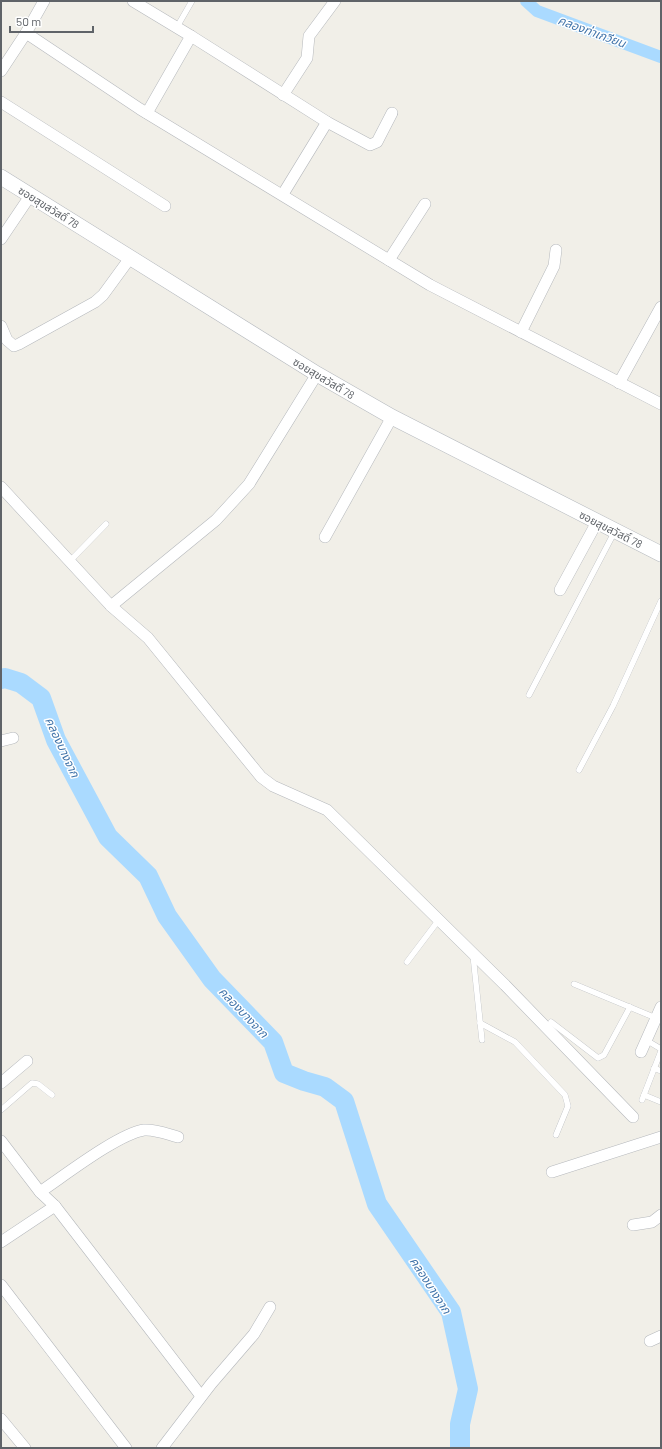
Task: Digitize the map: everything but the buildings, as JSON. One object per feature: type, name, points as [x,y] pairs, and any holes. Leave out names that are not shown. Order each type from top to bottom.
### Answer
[{"type":"street","points":[[1,71],[26,33],[44,1]]},
{"type":"street","points":[[133,1],[177,27],[327,122],[370,146],[377,142],[392,113]]},
{"type":"street","points":[[283,95],[307,58],[309,36],[335,1]]},
{"type":"street","points":[[26,33],[147,113],[283,194],[430,285],[661,404]]},
{"type":"street","points":[[147,113],[191,36]]},
{"type":"street","points":[[1,102],[165,206]]},
{"type":"street","points":[[283,194],[327,122]]},
{"type":"street","name":"ซอยสุขสวัสดิ์ 78","points":[[1,177],[317,374],[392,417],[661,554]]},
{"type":"street","points":[[1,239],[30,196]]},
{"type":"street","points":[[389,260],[425,204]]},
{"type":"street","points":[[521,332],[554,266],[556,250]]},
{"type":"street","points":[[1,326],[10,344],[14,346],[19,344],[95,302],[103,295],[130,258]]},
{"type":"street","points":[[620,383],[661,307]]},
{"type":"street","points":[[111,606],[216,520],[237,498],[248,484],[317,374]]},
{"type":"street","points":[[325,536],[392,417]]},
{"type":"street","points":[[1,488],[111,606],[148,638],[262,777],[273,786],[327,810],[633,1117]]},
{"type":"street","points":[[560,590],[597,522]]},
{"type":"street","points":[[1,741],[13,738]]},
{"type":"street","points":[[641,1052],[661,1007]]},
{"type":"street","points":[[1,1083],[27,1061]]},
{"type":"street","points":[[40,1192],[99,1152],[133,1133],[145,1130],[157,1131],[178,1137]]},
{"type":"street","points":[[552,1172],[661,1137]]},
{"type":"street","points":[[1,1141],[40,1192],[55,1206],[201,1396]]},
{"type":"street","points":[[1,1242],[55,1206]]},
{"type":"street","points":[[633,1225],[652,1222],[661,1215]]},
{"type":"street","points":[[1,1285],[126,1448]]},
{"type":"street","points":[[162,1448],[201,1396],[254,1334],[270,1306]]},
{"type":"street","points":[[650,1341],[661,1336]]},
{"type":"street","points":[[1,1419],[25,1448]]},
{"type":"lane","points":[[177,27],[192,1]]},
{"type":"lane","points":[[69,562],[106,524]]},
{"type":"lane","points":[[529,695],[615,531]]},
{"type":"lane","points":[[579,770],[612,706],[661,601]]},
{"type":"lane","points":[[407,962],[438,921]]},
{"type":"lane","points":[[472,954],[482,1040]]},
{"type":"lane","points":[[574,984],[656,1018]]},
{"type":"lane","points":[[552,1022],[598,1058],[604,1055],[630,1007]]},
{"type":"lane","points":[[480,1023],[515,1042],[565,1094],[568,1106],[556,1135]]},
{"type":"lane","points":[[646,1040],[661,1050],[643,1097],[661,1102]]},
{"type":"lane","points":[[654,1068],[661,1071]]},
{"type":"lane","points":[[1,1110],[32,1083],[38,1084],[52,1095]]},
{"type":"waterway","name":"คลองท่าเกวียน","points":[[526,1],[537,11],[661,57]]},
{"type":"waterway","name":"คลองบางจาก","points":[[1,679],[5,678],[21,683],[41,698],[56,740],[108,837],[148,876],[167,916],[212,979],[273,1042],[284,1073],[325,1087],[344,1101],[377,1204],[451,1312],[468,1389],[460,1424],[460,1448]]}]
